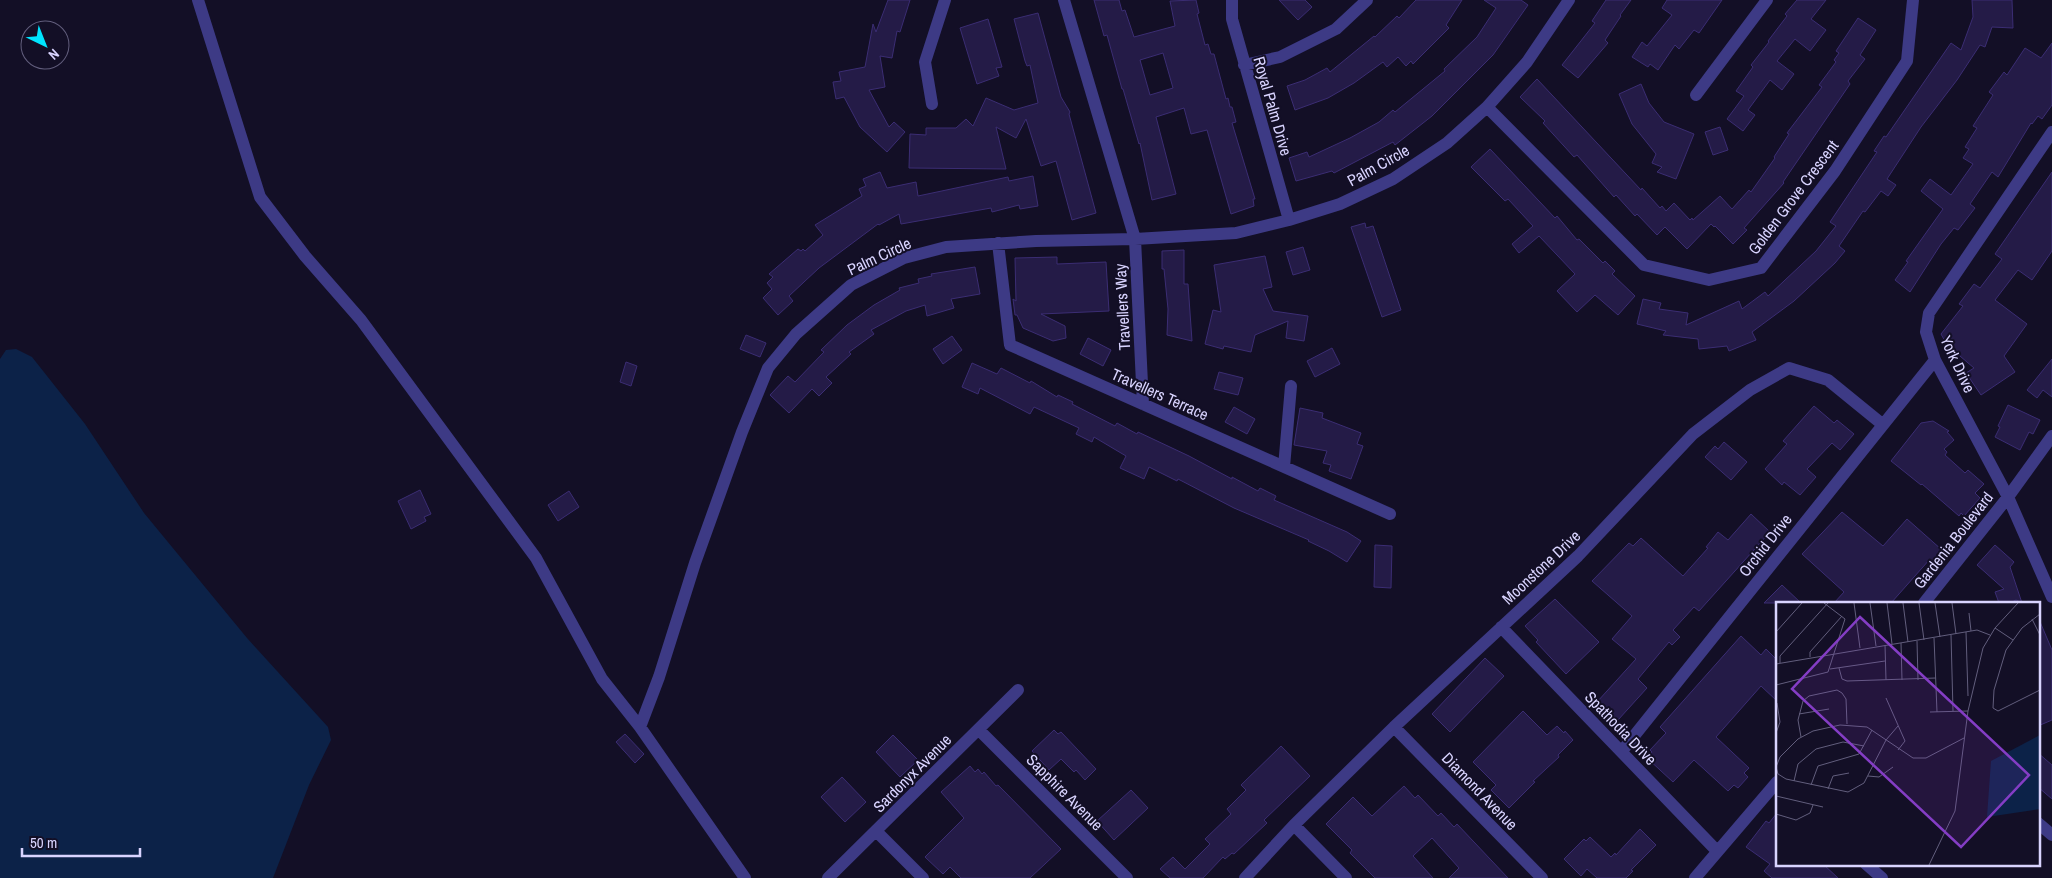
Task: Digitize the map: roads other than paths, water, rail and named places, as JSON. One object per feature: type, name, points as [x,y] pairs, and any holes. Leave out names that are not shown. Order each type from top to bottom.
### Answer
[{"type":"street","points":[[198,0],[260,197],[305,256],[361,320],[536,558],[602,679],[640,727],[745,878]]},
{"type":"street","points":[[932,104],[925,62],[945,0]]},
{"type":"street","points":[[1064,0],[1135,239]]},
{"type":"street","name":"Royal Palm Drive","points":[[1232,0],[1232,19],[1288,220]]},
{"type":"street","points":[[1244,65],[1280,57],[1336,29],[1367,0]]},
{"type":"street","name":"Palm Circle","points":[[640,727],[659,677],[695,563],[742,432],[768,368],[796,334],[851,285],[904,258],[946,248],[1036,240],[1135,239],[1236,233],[1340,204],[1394,179],[1446,143],[1487,107],[1527,62],[1569,0]]},
{"type":"street","points":[[1696,95],[1767,0]]},
{"type":"street","name":"Golden Grove Crescent","points":[[1487,107],[1644,265],[1709,280],[1761,268],[1835,171],[1907,61],[1913,0]]},
{"type":"street","name":"York Drive","points":[[2052,132],[1929,313],[1926,332],[1935,360],[2008,497],[2052,597]]},
{"type":"street","name":"Travellers Way","points":[[1135,239],[1143,404]]},
{"type":"street","name":"Travellers Terrace","points":[[998,243],[1010,345],[1390,514]]},
{"type":"street","name":"Orchid Drive","points":[[1622,752],[1935,360]]},
{"type":"street","name":"Moonstone Drive","points":[[1244,878],[1394,727],[1578,556],[1693,434],[1750,390],[1789,368],[1828,380],[1882,424]]},
{"type":"street","points":[[1284,467],[1290,386]]},
{"type":"street","name":"Gardenia Boulevard","points":[[1925,602],[2008,497],[2052,436]]},
{"type":"street","name":"Spathodia Drive","points":[[1501,627],[1717,851]]},
{"type":"street","name":"Sardonyx Avenue","points":[[828,878],[1018,690]]},
{"type":"street","name":"Diamond Avenue","points":[[1394,727],[1542,878]]},
{"type":"street","name":"Sapphire Avenue","points":[[979,730],[1127,878]]},
{"type":"street","points":[[1695,878],[1775,786]]},
{"type":"street","points":[[2040,825],[2052,835]]},
{"type":"street","points":[[1294,826],[1346,878]]},
{"type":"street","points":[[876,831],[923,878]]},
{"type":"street","points":[[1868,866],[1882,878]]},
{"type":"water","points":[[16,349],[32,357],[85,424],[144,513],[247,638],[328,727],[331,740],[309,785],[273,878],[0,878],[0,359],[6,350]]}]
